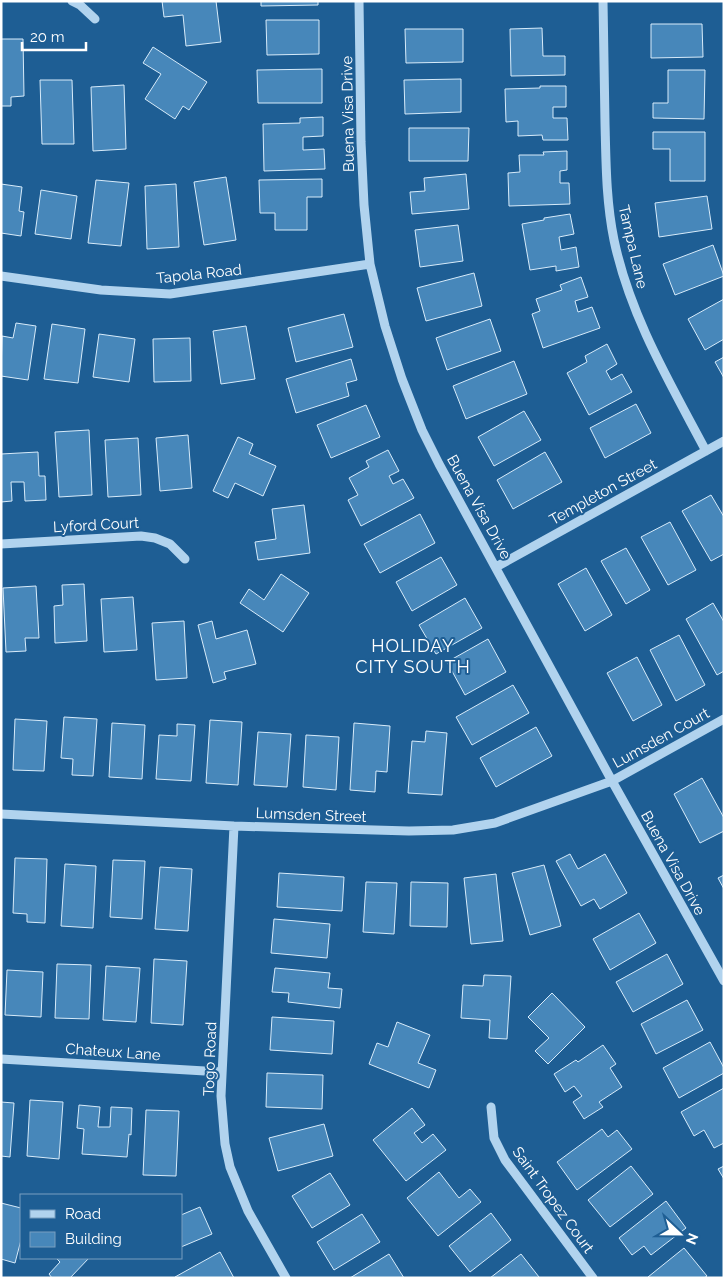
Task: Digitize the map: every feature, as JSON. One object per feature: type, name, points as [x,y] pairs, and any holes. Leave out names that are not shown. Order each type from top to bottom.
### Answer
[{"type":"street","points":[[72,1],[80,5],[95,19]]},
{"type":"street","name":"Buena Visa Drive","points":[[360,1],[361,142],[370,264],[402,380],[416,416],[439,464],[612,781],[724,981]]},
{"type":"street","name":"Tampa Lane","points":[[603,1],[606,167],[614,239],[628,290],[646,335],[706,451]]},
{"type":"street","name":"Tapola Road","points":[[1,276],[101,290],[170,294],[370,264]]},
{"type":"street","name":"Templeton Street","points":[[496,567],[724,441]]},
{"type":"street","name":"Lyford Court","points":[[1,544],[141,536],[155,538],[170,544],[185,559]]},
{"type":"street","name":"Lumsden Court","points":[[612,781],[724,719]]},
{"type":"street","name":"Lumsden Street","points":[[1,814],[234,826],[409,832],[453,830],[495,823],[612,781]]},
{"type":"street","name":"Togo Road","points":[[234,826],[222,1072],[222,1119],[230,1167],[248,1211],[286,1278]]},
{"type":"street","name":"Chateux Lane","points":[[1,1058],[222,1072]]},
{"type":"street","name":"Saint Tropez Court","points":[[491,1107],[494,1138],[504,1160],[592,1278]]},
{"type":"building","points":[[162,1],[216,1],[221,42],[186,46],[183,15],[164,17]]},
{"type":"building","points":[[261,1],[318,1],[318,5],[261,6]]},
{"type":"building","points":[[266,20],[319,20],[319,54],[267,55]]},
{"type":"building","points":[[651,24],[702,24],[703,57],[651,58]]},
{"type":"building","points":[[542,28],[543,56],[565,56],[565,75],[511,76],[510,29]]},
{"type":"building","points":[[405,29],[463,29],[463,62],[406,63]]},
{"type":"building","points":[[1,39],[23,39],[24,96],[11,97],[11,106],[1,106]]},
{"type":"building","points":[[153,47],[207,82],[189,110],[183,106],[175,119],[145,99],[161,74],[143,63]]},
{"type":"building","points":[[322,69],[322,103],[258,103],[257,70]]},
{"type":"building","points":[[668,70],[705,70],[704,119],[653,118],[653,103],[668,103]]},
{"type":"building","points":[[461,79],[461,112],[405,114],[404,80]]},
{"type":"building","points":[[40,80],[72,80],[74,144],[42,144]]},
{"type":"building","points":[[124,85],[126,149],[93,151],[91,87]]},
{"type":"building","points":[[540,86],[566,86],[566,107],[553,107],[553,118],[567,118],[568,140],[543,140],[542,135],[518,136],[518,121],[506,122],[505,89],[540,88]]},
{"type":"building","points":[[323,117],[323,136],[303,137],[303,150],[324,149],[325,169],[264,171],[263,124],[300,123],[300,118]]},
{"type":"building","points":[[409,128],[469,128],[468,161],[409,161]]},
{"type":"building","points":[[653,132],[705,132],[705,181],[670,181],[670,149],[653,149]]},
{"type":"building","points":[[567,151],[567,170],[560,171],[560,183],[569,183],[570,204],[509,206],[508,173],[520,172],[519,155],[544,155],[543,152]]},
{"type":"building","points":[[466,174],[469,209],[412,214],[410,192],[425,191],[424,178]]},
{"type":"building","points":[[226,177],[236,240],[204,245],[194,182]]},
{"type":"building","points":[[322,179],[322,197],[307,197],[307,230],[275,230],[275,213],[260,213],[259,180]]},
{"type":"building","points":[[96,180],[129,183],[121,246],[88,243]]},
{"type":"building","points":[[1,184],[22,187],[19,211],[24,212],[21,236],[1,233]]},
{"type":"building","points":[[176,184],[179,247],[147,249],[145,186]]},
{"type":"building","points":[[41,190],[77,196],[71,239],[35,234]]},
{"type":"building","points":[[707,196],[712,229],[659,237],[655,203]]},
{"type":"building","points":[[570,214],[574,234],[559,237],[561,250],[576,247],[579,267],[556,271],[556,266],[530,270],[522,224]]},
{"type":"building","points":[[458,225],[463,261],[420,267],[415,230]]},
{"type":"building","points":[[713,245],[724,276],[675,295],[663,264]]},
{"type":"building","points":[[474,273],[482,306],[426,321],[417,288]]},
{"type":"building","points":[[581,277],[588,297],[575,301],[578,312],[592,307],[600,328],[543,348],[532,314],[540,311],[536,299],[562,290],[560,285]]},
{"type":"building","points":[[724,299],[724,339],[705,350],[688,319]]},
{"type":"building","points":[[344,314],[353,347],[296,362],[288,328]]},
{"type":"building","points":[[490,319],[501,351],[447,370],[436,338]]},
{"type":"building","points":[[16,323],[36,326],[28,380],[1,376],[2,336],[13,338]]},
{"type":"building","points":[[52,324],[85,329],[78,383],[44,379]]},
{"type":"building","points":[[246,326],[255,379],[221,384],[213,331]]},
{"type":"building","points":[[99,334],[135,339],[129,382],[93,377]]},
{"type":"building","points":[[190,338],[191,381],[154,382],[153,339]]},
{"type":"building","points":[[607,344],[617,364],[606,371],[611,380],[622,374],[632,392],[589,415],[567,373],[587,362],[585,356]]},
{"type":"building","points":[[724,357],[724,378],[715,362]]},
{"type":"building","points":[[351,359],[357,380],[346,383],[349,396],[296,413],[286,379]]},
{"type":"building","points":[[514,361],[527,394],[466,419],[453,386]]},
{"type":"building","points":[[636,404],[651,433],[605,458],[590,428]]},
{"type":"building","points":[[366,405],[380,437],[331,458],[317,425]]},
{"type":"building","points":[[524,411],[541,440],[494,466],[478,437]]},
{"type":"building","points":[[89,430],[92,495],[59,497],[55,432]]},
{"type":"building","points":[[188,435],[192,488],[160,491],[156,438]]},
{"type":"building","points":[[238,437],[253,444],[249,454],[276,466],[263,496],[235,483],[228,498],[213,491]]},
{"type":"building","points":[[138,438],[141,495],[108,497],[105,440]]},
{"type":"building","points":[[388,450],[399,471],[389,476],[393,484],[403,479],[414,498],[361,526],[348,500],[358,495],[349,478],[369,467],[366,461]]},
{"type":"building","points":[[38,452],[39,476],[45,476],[46,500],[25,501],[24,482],[11,482],[12,501],[1,502],[1,454]]},
{"type":"building","points":[[545,452],[562,482],[513,509],[497,480]]},
{"type":"building","points":[[711,495],[724,517],[724,554],[711,561],[682,511]]},
{"type":"building","points":[[304,505],[310,553],[258,560],[255,542],[276,539],[272,509]]},
{"type":"building","points":[[420,514],[435,543],[380,573],[364,544]]},
{"type":"building","points":[[670,522],[696,570],[668,585],[641,537]]},
{"type":"building","points":[[626,548],[650,590],[626,604],[601,561]]},
{"type":"building","points":[[441,557],[457,585],[412,611],[396,582]]},
{"type":"building","points":[[586,568],[612,615],[585,631],[558,584]]},
{"type":"building","points":[[281,574],[309,593],[283,632],[240,603],[249,589],[264,600]]},
{"type":"building","points":[[84,584],[87,641],[55,643],[54,606],[63,605],[62,585]]},
{"type":"building","points":[[36,586],[39,638],[25,638],[26,651],[6,652],[3,588]]},
{"type":"building","points":[[133,597],[137,650],[104,652],[101,599]]},
{"type":"building","points":[[465,598],[482,628],[436,654],[419,625]]},
{"type":"building","points":[[713,603],[724,622],[724,671],[717,675],[686,619]]},
{"type":"building","points":[[184,621],[187,678],[156,680],[152,623]]},
{"type":"building","points":[[212,621],[216,639],[247,630],[256,664],[224,672],[226,679],[213,683],[198,625]]},
{"type":"building","points":[[679,635],[705,685],[676,701],[650,650]]},
{"type":"building","points":[[488,639],[506,672],[465,695],[447,662]]},
{"type":"building","points":[[637,657],[662,705],[633,721],[607,673]]},
{"type":"building","points":[[513,685],[529,713],[472,745],[456,717]]},
{"type":"building","points":[[64,717],[97,719],[93,776],[72,775],[73,759],[61,758]]},
{"type":"building","points":[[15,719],[47,721],[44,771],[13,770]]},
{"type":"building","points":[[210,720],[242,722],[238,785],[206,783]]},
{"type":"building","points":[[112,723],[145,725],[142,779],[109,777]]},
{"type":"building","points":[[354,723],[390,726],[387,772],[376,771],[375,792],[350,790]]},
{"type":"building","points":[[177,724],[195,725],[191,781],[156,779],[159,735],[177,736]]},
{"type":"building","points":[[536,727],[552,756],[496,787],[480,758]]},
{"type":"building","points":[[426,731],[447,733],[442,795],[408,793],[412,741],[425,742]]},
{"type":"building","points":[[258,732],[291,734],[287,787],[254,785]]},
{"type":"building","points":[[306,735],[339,737],[336,790],[303,787]]},
{"type":"building","points":[[702,778],[724,818],[724,831],[700,843],[674,794]]},
{"type":"building","points":[[570,854],[578,869],[605,854],[627,893],[600,909],[594,899],[581,906],[556,861]]},
{"type":"building","points":[[15,858],[47,859],[45,923],[27,922],[27,914],[13,913]]},
{"type":"building","points":[[113,860],[145,861],[142,919],[110,917]]},
{"type":"building","points":[[65,864],[96,866],[93,928],[61,926]]},
{"type":"building","points":[[544,865],[561,926],[530,935],[512,873]]},
{"type":"building","points":[[160,867],[192,869],[188,931],[155,929]]},
{"type":"building","points":[[279,873],[344,877],[342,911],[277,907]]},
{"type":"building","points":[[496,874],[503,941],[471,944],[464,878]]},
{"type":"building","points":[[724,875],[724,889],[718,878]]},
{"type":"building","points":[[366,882],[397,883],[394,934],[363,932]]},
{"type":"building","points":[[411,882],[448,883],[447,927],[410,926]]},
{"type":"building","points":[[639,913],[656,943],[610,970],[593,939]]},
{"type":"building","points":[[274,919],[330,924],[327,958],[271,953]]},
{"type":"building","points":[[667,954],[683,984],[633,1012],[616,982]]},
{"type":"building","points":[[154,959],[187,961],[183,1025],[151,1023]]},
{"type":"building","points":[[57,964],[91,965],[89,1019],[55,1018]]},
{"type":"building","points":[[106,966],[140,968],[136,1022],[103,1020]]},
{"type":"building","points":[[275,968],[330,973],[328,988],[342,989],[340,1008],[288,1002],[289,993],[272,992]]},
{"type":"building","points":[[7,970],[43,972],[41,1017],[5,1015]]},
{"type":"building","points":[[484,975],[511,976],[507,1039],[489,1038],[490,1020],[461,1018],[463,985],[483,986]]},
{"type":"building","points":[[552,993],[585,1027],[548,1064],[535,1051],[549,1038],[528,1017]]},
{"type":"building","points":[[687,1000],[703,1030],[656,1054],[641,1024]]},
{"type":"building","points":[[272,1017],[334,1021],[332,1054],[270,1050]]},
{"type":"building","points":[[397,1022],[430,1035],[418,1063],[436,1070],[429,1088],[369,1064],[377,1043],[388,1047]]},
{"type":"building","points":[[710,1042],[724,1068],[724,1073],[679,1098],[663,1068]]},
{"type":"building","points":[[603,1045],[616,1064],[610,1068],[622,1087],[599,1102],[603,1107],[584,1119],[573,1102],[582,1096],[574,1086],[565,1092],[554,1074],[576,1060],[578,1062]]},
{"type":"building","points":[[267,1073],[323,1075],[322,1109],[266,1107]]},
{"type":"building","points":[[724,1088],[724,1143],[714,1148],[704,1130],[694,1136],[681,1112]]},
{"type":"building","points":[[30,1100],[63,1102],[59,1159],[27,1156]]},
{"type":"building","points":[[1,1102],[14,1103],[10,1157],[1,1156]]},
{"type":"building","points":[[79,1105],[100,1107],[98,1127],[110,1127],[111,1107],[132,1108],[131,1135],[129,1134],[127,1157],[82,1154],[84,1129],[77,1128]]},
{"type":"building","points":[[412,1108],[425,1125],[414,1133],[422,1143],[433,1134],[446,1150],[406,1181],[373,1140]]},
{"type":"building","points":[[146,1110],[179,1111],[176,1176],[143,1175]]},
{"type":"building","points":[[324,1124],[333,1156],[278,1171],[269,1138]]},
{"type":"building","points":[[602,1129],[608,1137],[617,1130],[632,1149],[577,1190],[557,1162]]},
{"type":"building","points":[[631,1166],[653,1194],[610,1227],[588,1200]]},
{"type":"building","points":[[724,1166],[724,1179],[718,1169]]},
{"type":"building","points":[[439,1172],[459,1198],[470,1189],[481,1202],[438,1236],[407,1198]]},
{"type":"building","points":[[330,1173],[350,1205],[312,1228],[292,1196]]},
{"type":"building","points":[[666,1201],[686,1228],[651,1255],[644,1246],[632,1255],[619,1238]]},
{"type":"building","points":[[1,1203],[20,1208],[20,1244],[15,1263],[1,1259]]},
{"type":"building","points":[[200,1207],[212,1234],[182,1247],[182,1215]]},
{"type":"building","points":[[491,1213],[511,1240],[470,1272],[449,1246]]},
{"type":"building","points":[[362,1214],[380,1242],[334,1270],[317,1242]]},
{"type":"building","points":[[684,1248],[707,1276],[704,1278],[648,1277]]},
{"type":"building","points":[[220,1252],[234,1278],[175,1278],[175,1277]]},
{"type":"building","points":[[389,1254],[404,1278],[350,1278]]},
{"type":"building","points":[[521,1254],[538,1278],[490,1278]]},
{"type":"building","points":[[57,1259],[88,1259],[70,1278],[52,1278],[49,1274],[60,1262]]},
{"type":"district","name":"HOLIDAY CITY SOUTH","points":[[413,656]]}]
